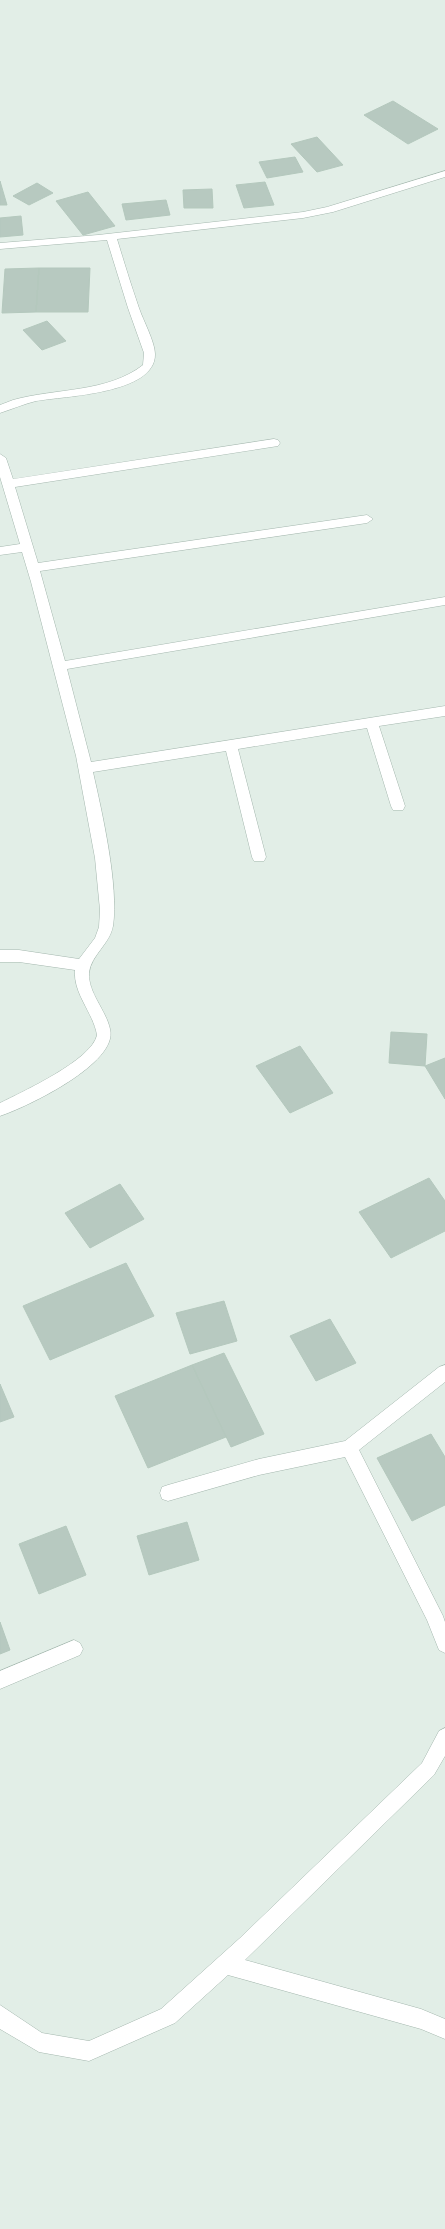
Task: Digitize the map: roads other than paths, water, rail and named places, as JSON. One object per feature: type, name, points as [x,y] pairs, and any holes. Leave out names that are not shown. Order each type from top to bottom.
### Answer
[{"type":"street","points":[[0,246],[111,237],[312,213],[445,174]]},
{"type":"street","points":[[0,409],[11,403],[32,397],[110,386],[132,380],[148,366],[150,353],[132,308],[111,237]]},
{"type":"street","points":[[8,484],[274,443]]},
{"type":"street","points":[[0,458],[34,568],[86,768],[103,861],[107,912],[104,936],[82,965],[82,982],[103,1028],[104,1040],[98,1051],[88,1060],[30,1095],[0,1110]]},
{"type":"street","points":[[34,568],[367,519]]},
{"type":"street","points":[[0,551],[28,547]]},
{"type":"street","points":[[60,666],[445,602]]},
{"type":"street","points":[[86,768],[445,711]]},
{"type":"street","points":[[372,723],[398,806]]},
{"type":"street","points":[[232,745],[259,857]]},
{"type":"street","points":[[0,956],[19,956],[82,965]]},
{"type":"street","points":[[168,1493],[259,1467],[349,1448],[445,1372]]},
{"type":"street","points":[[349,1448],[434,1616],[445,1644]]},
{"type":"street","points":[[0,1680],[74,1649]]},
{"type":"street","points":[[0,2015],[3,2020],[39,2042],[89,2051],[168,2016],[226,1964],[428,1769],[445,1737]]},
{"type":"street","points":[[226,1964],[421,2019],[445,2029]]}]
